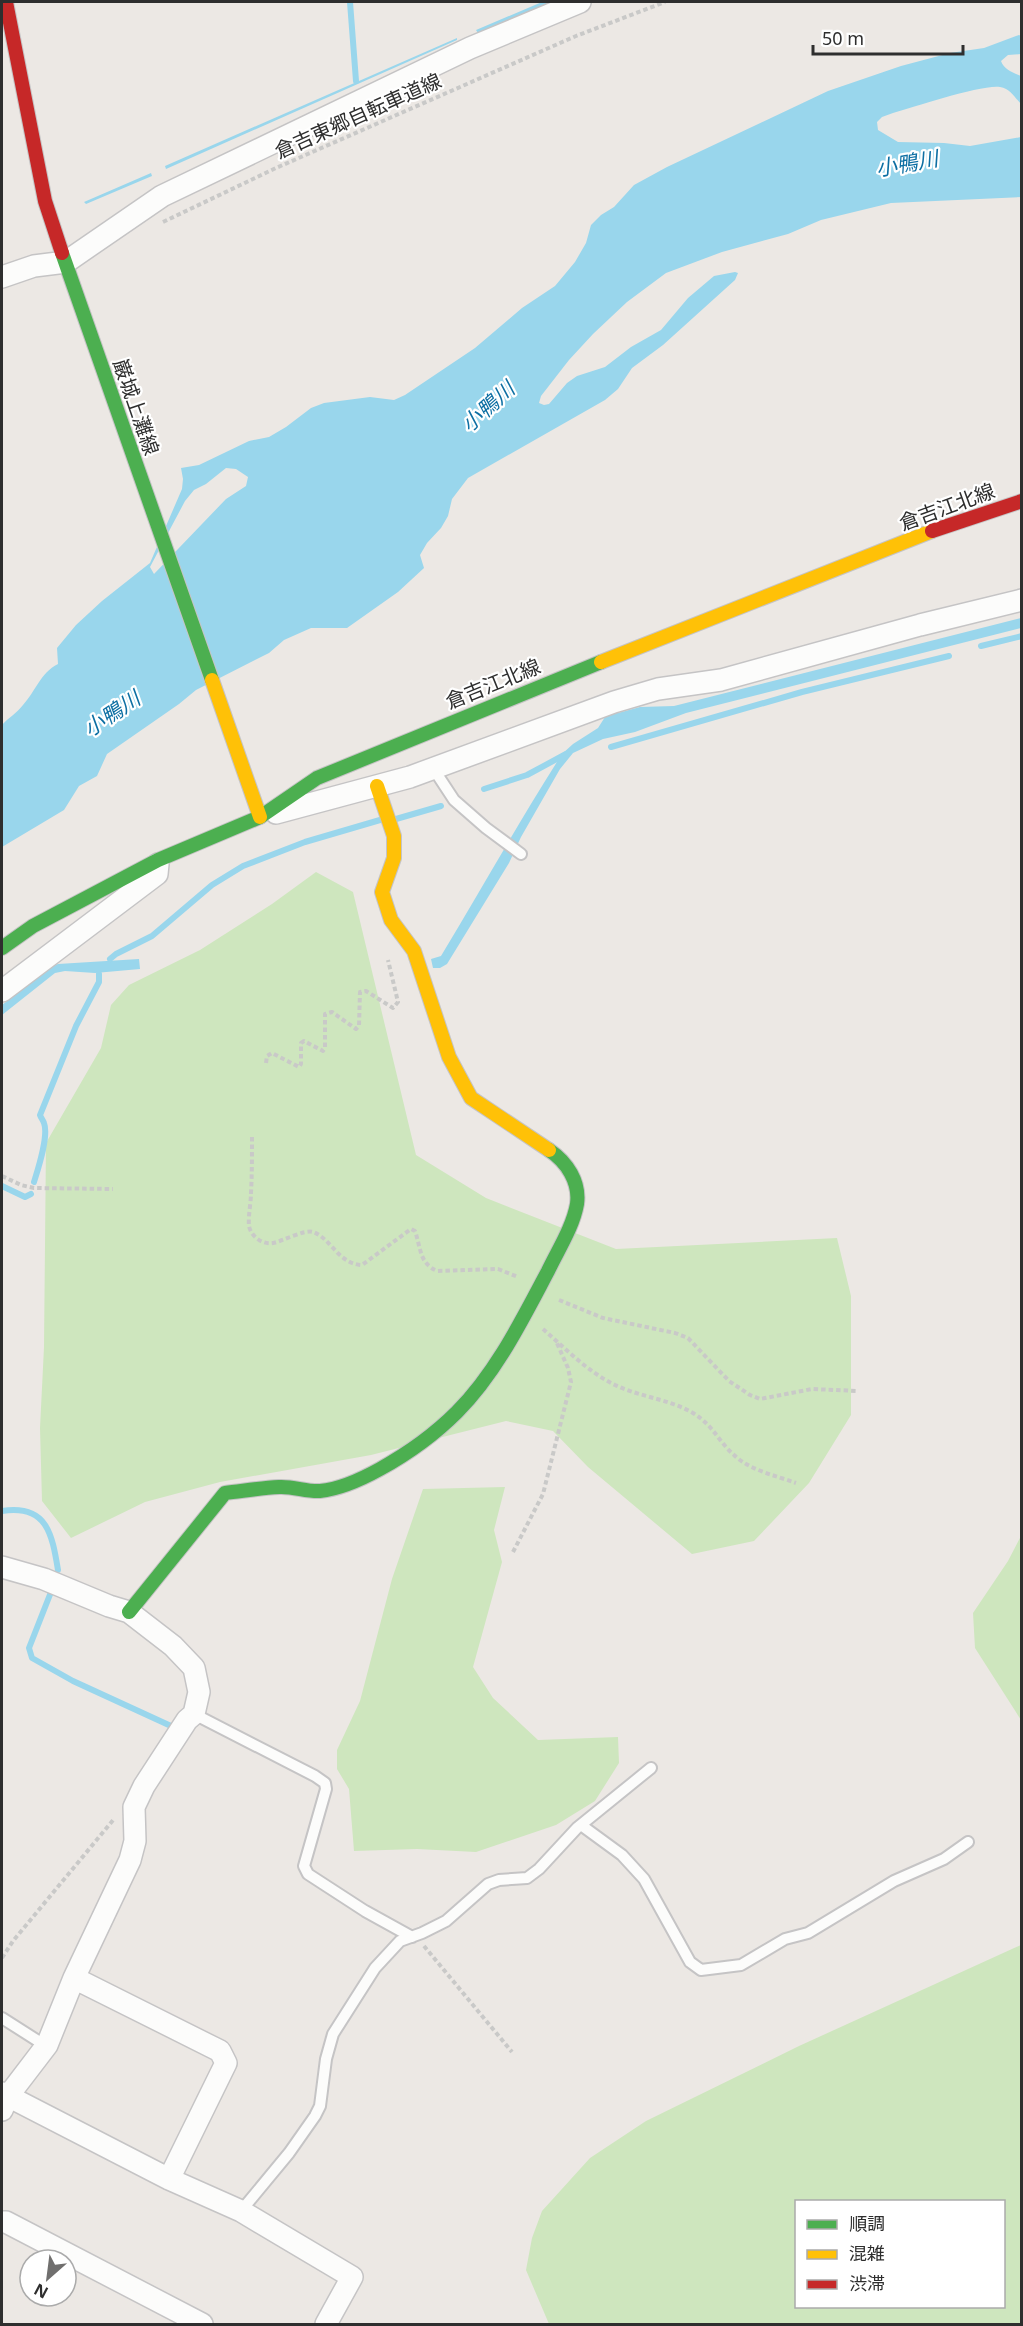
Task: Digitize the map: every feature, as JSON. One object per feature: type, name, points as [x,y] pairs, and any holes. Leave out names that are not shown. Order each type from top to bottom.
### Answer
[{"type":"main road","name":"巌城上灘線","points":[[6,2],[45,201],[260,817]]},
{"type":"main road","name":"倉吉江北線","points":[[2,948],[33,926],[158,860],[260,817],[317,777],[648,643],[841,569],[921,535],[1022,501]]},
{"type":"main road","points":[[129,1612],[225,1493],[282,1487],[319,1491],[341,1487],[379,1470],[426,1439],[457,1412],[493,1367],[525,1314],[564,1239],[577,1203],[575,1184],[569,1168],[561,1158],[479,1106],[471,1098],[449,1057],[414,951],[391,920],[382,892],[393,858],[394,836],[377,786]]},
{"type":"street","points":[[2,277],[34,266],[68,270],[172,191],[470,48],[580,2]]},
{"type":"street","points":[[260,817],[377,786],[433,768],[604,706],[658,689],[721,680],[920,625],[1022,600]]},
{"type":"street","points":[[2,991],[157,874],[158,860]]},
{"type":"street","points":[[2,1567],[44,1579],[129,1612],[173,1646],[194,1668],[199,1692],[194,1714],[187,1720],[134,1807],[135,1840],[130,1860],[74,1978],[46,2046],[4,2100],[241,2211],[352,2277],[326,2325]]},
{"type":"street","points":[[74,1978],[220,2051],[226,2063],[169,2179]]},
{"type":"street","points":[[2,2222],[47,2243],[202,2325]]},
{"type":"lane","points":[[433,768],[454,800],[521,854]]},
{"type":"lane","points":[[194,1714],[325,1783],[326,1789],[304,1866],[308,1874],[365,1911],[414,1936]]},
{"type":"lane","points":[[241,2211],[289,2153],[320,2106],[326,2060],[333,2034],[375,1968],[400,1941],[447,1921],[488,1884],[499,1880],[527,1878],[539,1869],[581,1825],[651,1768]]},
{"type":"lane","points":[[581,1825],[622,1855],[644,1879],[690,1962],[701,1970],[741,1965],[785,1938],[808,1933],[894,1881],[944,1859],[968,1842]]},
{"type":"lane","points":[[2,2018],[46,2046]]},
{"type":"path","name":"倉吉東郷自転車道線","points":[[162,222],[276,168],[576,36],[665,2]]},
{"type":"path","points":[[266,1063],[267,1056],[272,1053],[299,1067],[301,1064],[300,1043],[304,1041],[323,1051],[325,1048],[325,1014],[332,1012],[339,1015],[356,1029],[359,1026],[360,1017],[360,992],[366,991],[393,1008],[396,1006],[398,1002],[387,955]]},
{"type":"path","points":[[252,1137],[249,1226],[254,1236],[262,1241],[272,1243],[314,1232],[337,1254],[355,1264],[362,1265],[411,1230],[415,1231],[424,1262],[428,1267],[437,1271],[498,1269],[603,1318],[675,1333],[688,1338],[729,1381],[760,1399],[812,1389],[858,1391]]},
{"type":"path","points":[[2,1176],[34,1188],[113,1189]]},
{"type":"path","points":[[525,1314],[594,1373],[617,1386],[691,1412],[713,1429],[734,1456],[796,1483]]},
{"type":"path","points":[[513,1552],[543,1494],[571,1382],[568,1368],[556,1340]]},
{"type":"path","points":[[2,1958],[13,1941],[117,1816],[139,1796]]},
{"type":"path","points":[[414,1936],[512,2052]]},
{"type":"green space","points":[[316,872],[353,892],[416,1155],[486,1198],[616,1249],[837,1238],[851,1296],[851,1415],[809,1483],[754,1541],[692,1554],[588,1467],[553,1431],[506,1421],[371,1455],[220,1482],[145,1502],[71,1538],[42,1501],[40,1428],[44,1347],[46,1143],[101,1048],[111,1005],[129,985],[200,950],[272,904]]},
{"type":"green space","points":[[505,1487],[494,1530],[502,1562],[473,1667],[493,1698],[538,1740],[618,1737],[619,1763],[595,1801],[556,1825],[476,1852],[417,1849],[354,1851],[349,1789],[337,1769],[337,1750],[360,1701],[392,1579],[423,1489]]},
{"type":"green space","points":[[1021,1536],[1021,1720],[975,1648],[973,1613],[1008,1561]]},
{"type":"green space","points":[[1021,1945],[1021,2324],[549,2324],[526,2270],[532,2238],[542,2211],[590,2158],[646,2121],[799,2046]]},
{"type":"water","points":[[542,2],[551,2],[478,33],[476,30]]},
{"type":"water","name":"小鴨川","points":[[1021,36],[1021,54],[1008,55],[1001,61],[1007,69],[1021,76],[1021,104],[1010,91],[1004,88],[979,89],[882,117],[877,122],[878,130],[898,142],[970,146],[1021,137],[1021,197],[891,203],[821,220],[788,234],[722,252],[666,273],[627,302],[593,334],[569,360],[541,396],[539,403],[549,404],[567,383],[577,376],[605,367],[631,347],[661,330],[688,298],[714,276],[738,273],[735,280],[663,345],[632,368],[618,389],[605,400],[468,478],[452,499],[448,516],[441,528],[427,543],[420,555],[424,568],[398,592],[347,628],[311,628],[284,640],[269,653],[196,690],[107,754],[97,776],[79,786],[64,810],[2,847],[2,725],[21,708],[47,672],[58,664],[57,648],[76,625],[150,563],[182,489],[181,468],[199,465],[249,441],[269,437],[311,408],[324,403],[370,397],[394,400],[405,395],[475,348],[522,308],[555,286],[575,262],[586,243],[591,225],[614,207],[634,185],[667,167],[828,91],[901,66],[950,53],[984,48]],"holes":[[[226,468],[236,469],[248,477],[246,486],[226,499],[154,574],[150,567],[185,501],[194,490],[206,484]]]},
{"type":"water","points":[[457,38],[457,40],[166,169],[165,166]]},
{"type":"water","points":[[151,173],[152,176],[86,204],[84,202]]},
{"type":"water","points":[[1021,618],[1021,628],[686,713],[635,732],[603,739],[573,753],[560,769],[521,837],[509,863],[447,964],[440,968],[433,968],[431,959],[441,956],[562,754],[598,728],[605,717],[616,710],[618,713],[640,707],[674,706]]},
{"type":"water","points":[[139,959],[140,969],[95,973],[65,971],[55,973],[2,1015],[2,1005],[58,964]]},
{"type":"waterway","points":[[350,2],[356,81]]},
{"type":"waterway","points":[[981,646],[1022,636]]},
{"type":"waterway","points":[[611,747],[802,692],[949,656]]},
{"type":"waterway","points":[[484,789],[527,775],[566,754]]},
{"type":"waterway","points":[[396,819],[441,806]]},
{"type":"waterway","points":[[110,959],[152,936],[212,885],[243,866],[305,842],[380,820]]},
{"type":"waterway","points":[[34,1182],[45,1136],[44,1123],[40,1115],[76,1026],[99,982],[99,974]]},
{"type":"waterway","points":[[2,1186],[25,1197],[31,1194]]},
{"type":"waterway","points":[[2,1511],[29,1512],[45,1524],[50,1534],[58,1570]]},
{"type":"waterway","points":[[51,1592],[29,1648],[32,1658],[73,1681],[171,1726],[172,1731]]},
{"type":"traffic: fast","points":[[62,253],[212,680]]},
{"type":"traffic: fast","points":[[2,948],[33,926],[158,860],[260,817],[317,778],[601,662]]},
{"type":"traffic: fast","points":[[129,1612],[225,1493],[279,1487],[320,1491],[351,1483],[380,1469],[420,1443],[471,1397],[496,1363],[518,1327],[565,1238],[575,1213],[577,1196],[574,1180],[567,1167],[549,1150]]},
{"type":"traffic: slow","points":[[601,662],[932,531]]},
{"type":"traffic: slow","points":[[212,680],[260,817]]},
{"type":"traffic: slow","points":[[377,786],[394,836],[394,858],[382,892],[391,920],[414,951],[449,1057],[471,1098],[549,1150]]},
{"type":"traffic: jam","points":[[6,2],[45,201],[62,253]]},
{"type":"traffic: jam","points":[[932,531],[1022,501]]}]
